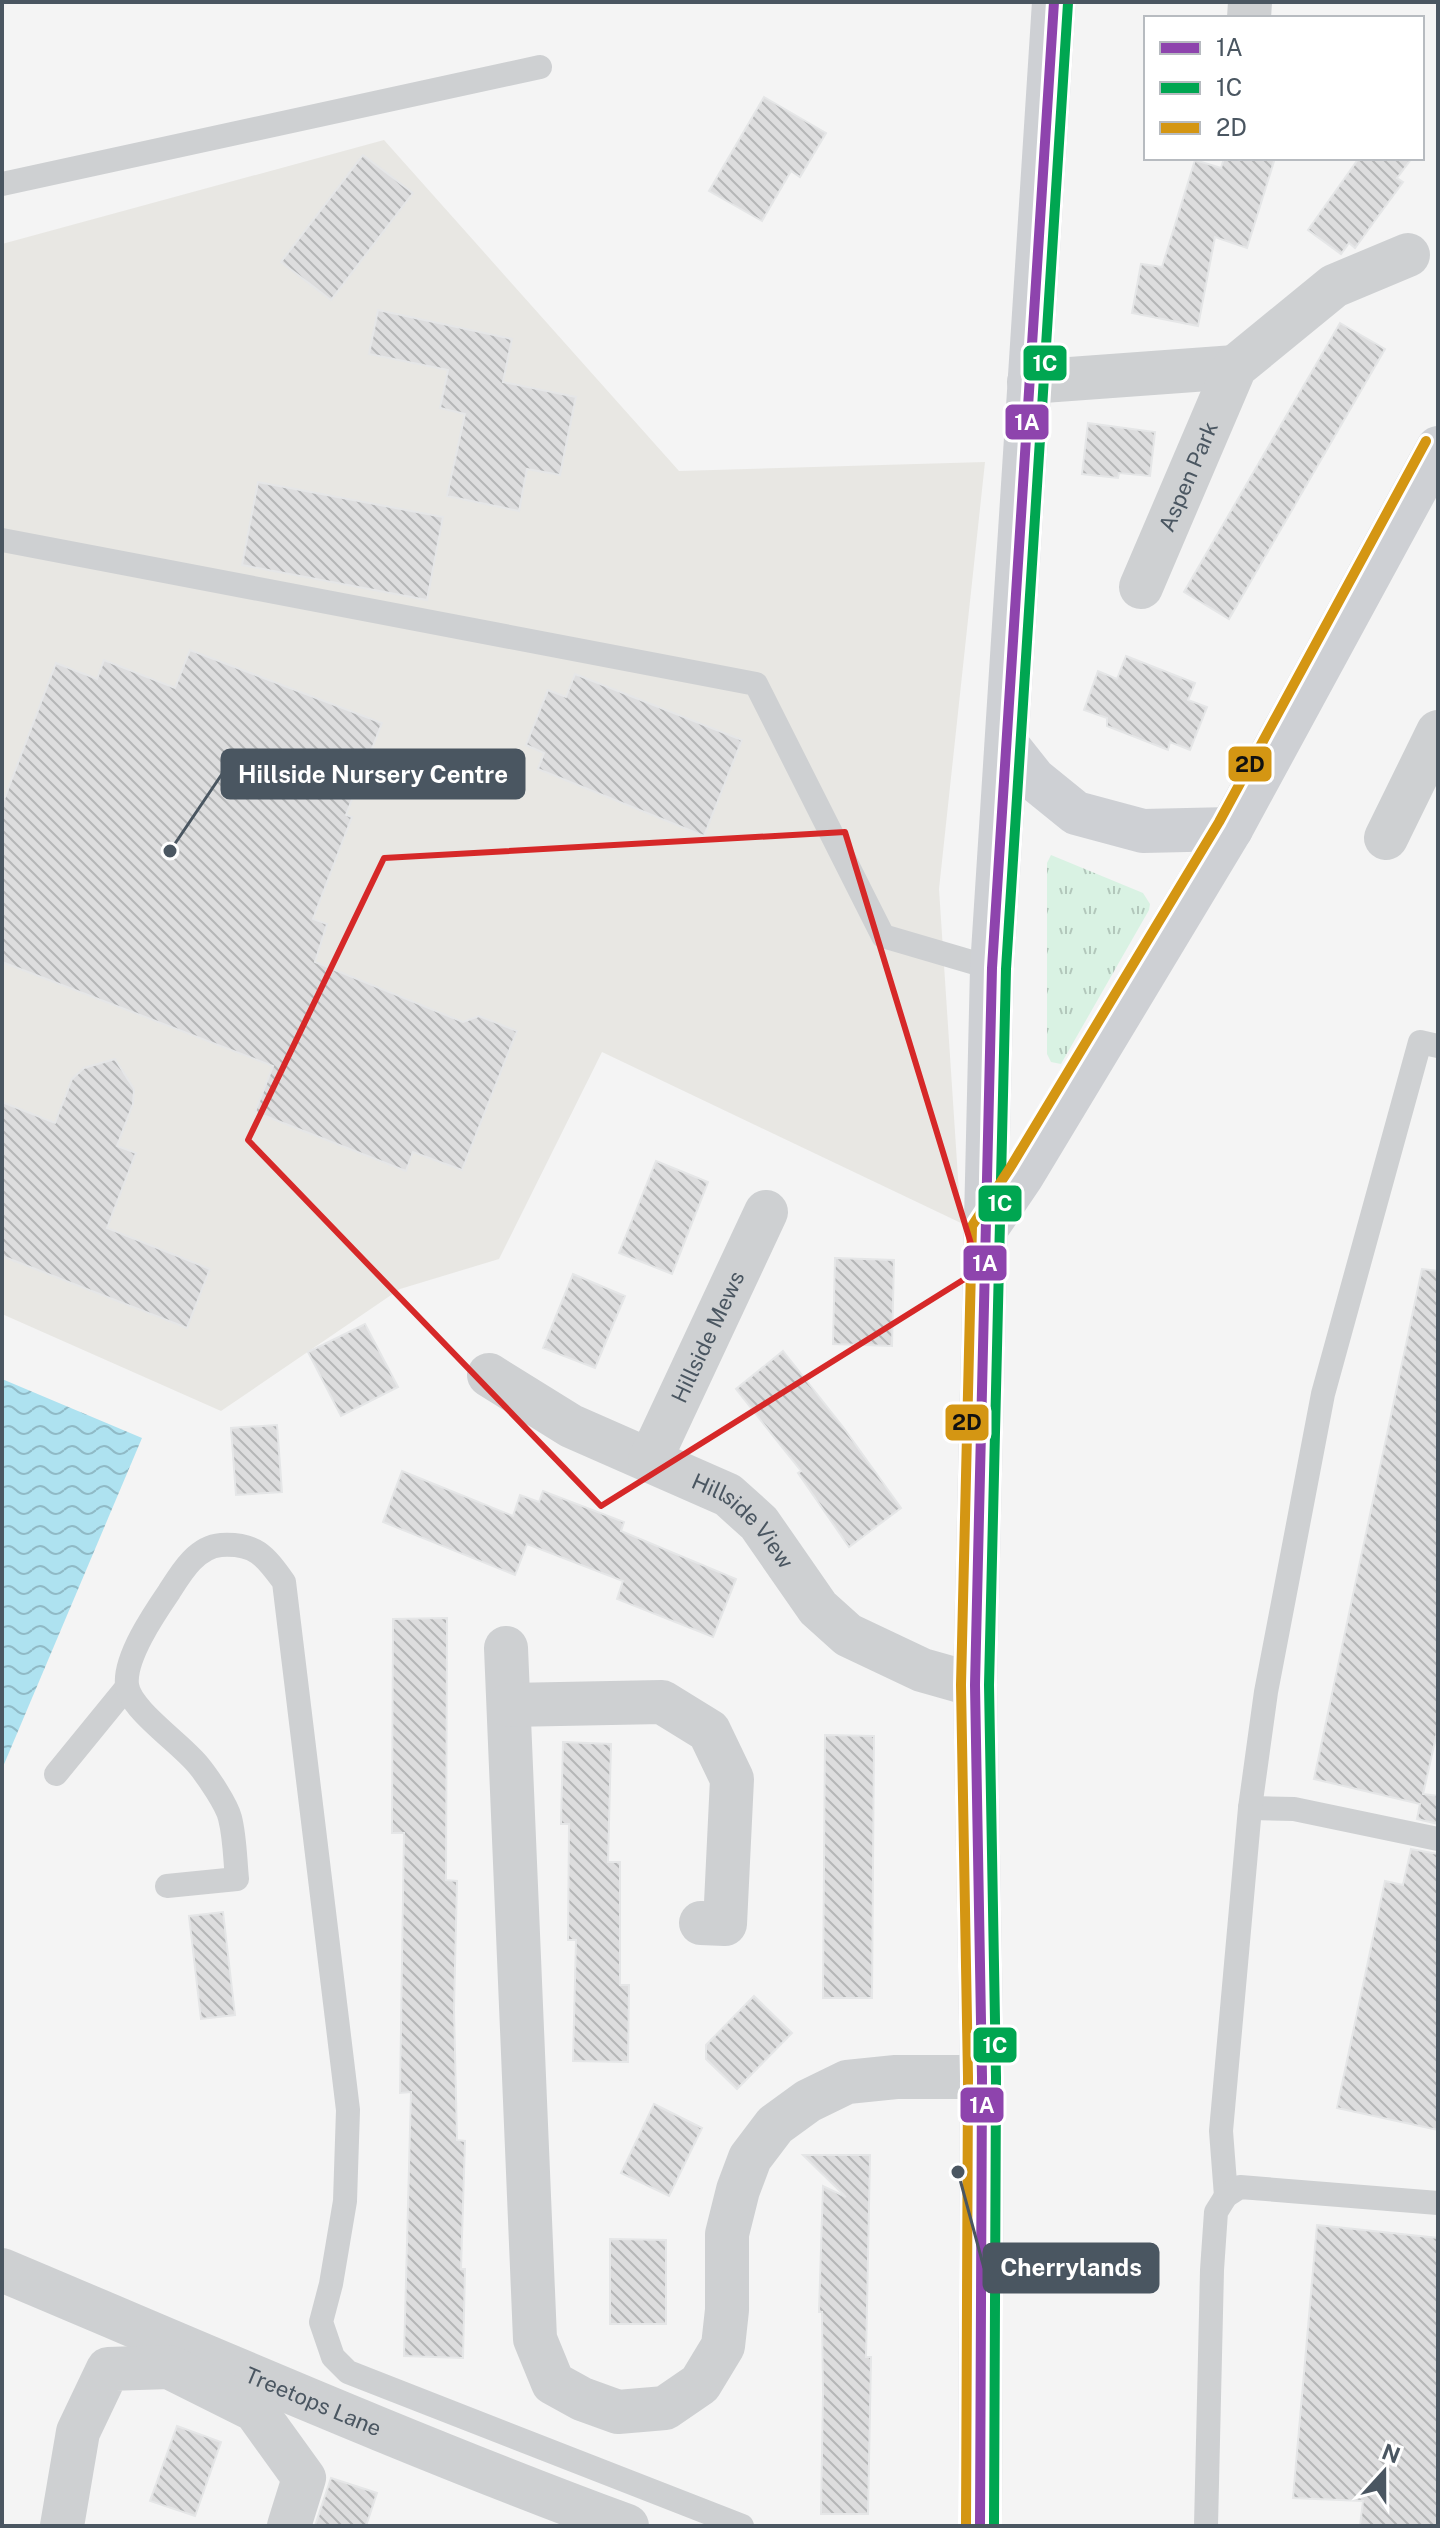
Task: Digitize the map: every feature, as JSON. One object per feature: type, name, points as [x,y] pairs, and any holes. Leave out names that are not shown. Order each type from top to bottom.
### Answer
[{"type":"main road","points":[[980,2526],[982,2077],[975,1685],[992,968],[1054,2]]},
{"type":"main road","points":[[986,1229],[1022,1176],[1231,829],[1438,450]]},
{"type":"main road","points":[[1007,745],[1034,779],[1076,813],[1143,831],[1231,829]]},
{"type":"street","name":"Aspen Park","points":[[1141,587],[1235,367],[1334,286],[1408,255]]},
{"type":"street","points":[[1029,382],[1235,367]]},
{"type":"street","points":[[1386,838],[1424,797],[1438,732]]},
{"type":"street","name":"Hillside Mews","points":[[650,1460],[766,1212]]},
{"type":"street","name":"Hillside View","points":[[489,1375],[571,1426],[728,1495],[759,1523],[818,1608],[848,1635],[922,1670],[975,1685]]},
{"type":"street","points":[[506,1648],[535,2339],[553,2383],[582,2399],[618,2412],[665,2408],[700,2384],[723,2346],[727,2310],[727,2234],[738,2190],[750,2158],[775,2125],[808,2101],[847,2082],[896,2077],[982,2077]]},
{"type":"street","points":[[509,1705],[662,1702],[709,1731],[732,1779],[725,1924],[701,1923]]},
{"type":"street","name":"Treetops Lane","points":[[2,2270],[540,2494],[627,2526]]},
{"type":"street","points":[[62,2526],[78,2432],[108,2369],[169,2367],[255,2410],[304,2478],[289,2526]]},
{"type":"lane","points":[[2,184],[540,67]]},
{"type":"lane","points":[[2,540],[756,684],[883,936],[992,968]]},
{"type":"lane","points":[[1226,2196],[1221,2131],[1250,1808],[1266,1692],[1323,1394],[1420,1042],[1438,1046]]},
{"type":"lane","points":[[167,1886],[237,1879],[229,1816],[199,1767],[169,1735],[138,1709],[127,1687],[129,1663],[159,1607],[187,1564],[213,1546],[242,1544],[265,1556],[284,1582],[348,2110],[345,2201],[331,2284],[321,2322],[333,2357],[348,2372],[742,2526]]},
{"type":"lane","points":[[56,1774],[127,1687]]},
{"type":"lane","points":[[1250,1808],[1294,1809],[1438,1839]]},
{"type":"lane","points":[[1206,2526],[1212,2270],[1216,2212],[1226,2196],[1240,2187],[1438,2203]]},
{"type":"highlighted area","points":[[845,832],[979,1270],[601,1506],[248,1140],[384,858]]},
{"type":"shaded area","points":[[384,140],[679,471],[985,462],[939,889],[961,1223],[602,1052],[499,1259],[400,1289],[221,1411],[2,1314],[2,244]]},
{"type":"green space","points":[[1051,855],[1143,893],[1150,904],[1061,1064],[1051,1062],[1047,1054],[1047,863]]},
{"type":"water","points":[[2,1379],[142,1438],[2,1769]]},
{"type":"building","points":[[764,97],[826,133],[800,177],[791,171],[762,221],[709,191]]},
{"type":"building","points":[[363,155],[413,193],[331,300],[281,262]]},
{"type":"building","points":[[1195,160],[1221,168],[1223,160],[1274,160],[1247,248],[1215,237],[1198,326],[1132,313],[1141,264],[1162,267]]},
{"type":"building","points":[[1358,160],[1410,160],[1397,178],[1403,182],[1355,248],[1349,243],[1341,254],[1308,230]]},
{"type":"building","points":[[378,310],[512,339],[503,382],[576,397],[560,475],[527,469],[519,511],[447,496],[465,414],[440,408],[448,370],[369,354]]},
{"type":"building","points":[[1340,323],[1385,349],[1229,619],[1184,592]]},
{"type":"building","points":[[1088,423],[1155,432],[1150,476],[1119,473],[1118,478],[1082,474]]},
{"type":"building","points":[[258,482],[443,517],[427,600],[242,565]]},
{"type":"building","points":[[190,650],[382,723],[346,815],[352,817],[313,919],[327,924],[315,962],[463,1022],[479,1016],[517,1031],[462,1170],[413,1152],[406,1171],[255,1112],[273,1066],[2,962],[2,805],[56,663],[97,679],[104,660],[175,688]]},
{"type":"building","points":[[1126,656],[1195,683],[1188,700],[1207,707],[1190,750],[1170,742],[1168,750],[1107,726],[1107,718],[1084,710],[1098,671],[1117,679]]},
{"type":"building","points":[[575,674],[742,740],[704,836],[538,769],[544,753],[526,745],[548,690],[566,697]]},
{"type":"building","points":[[115,1059],[134,1089],[133,1104],[117,1146],[136,1153],[107,1228],[210,1269],[187,1328],[2,1256],[2,1102],[55,1123],[72,1079],[84,1068]]},
{"type":"building","points":[[656,1161],[708,1182],[672,1274],[619,1253]]},
{"type":"building","points":[[835,1258],[894,1260],[892,1346],[833,1344]]},
{"type":"building","points":[[1422,1269],[1438,1271],[1438,1728],[1423,1794],[1438,1796],[1438,1824],[1417,1819],[1420,1804],[1314,1779]]},
{"type":"building","points":[[573,1274],[625,1296],[595,1368],[543,1348]]},
{"type":"building","points":[[365,1324],[398,1387],[341,1416],[308,1352]]},
{"type":"building","points":[[783,1351],[901,1508],[849,1547],[798,1473],[801,1471],[736,1389]]},
{"type":"building","points":[[277,1425],[282,1492],[236,1495],[231,1428]]},
{"type":"building","points":[[402,1471],[513,1516],[520,1495],[539,1502],[543,1491],[624,1522],[621,1531],[736,1579],[713,1637],[617,1599],[623,1581],[527,1544],[515,1575],[383,1522]]},
{"type":"building","points":[[447,1618],[446,1880],[457,1881],[454,2009],[457,2140],[465,2141],[461,2269],[465,2269],[463,2358],[404,2356],[411,2092],[400,2093],[404,1833],[392,1833],[393,1619]]},
{"type":"building","points":[[825,1735],[874,1736],[872,1998],[823,1998]]},
{"type":"building","points":[[563,1742],[611,1744],[608,1862],[620,1862],[620,1985],[629,1985],[628,2062],[573,2061],[576,1940],[568,1940],[569,1824],[561,1824]]},
{"type":"building","points":[[1411,1849],[1438,1854],[1438,2130],[1337,2108],[1385,1881],[1403,1885]]},
{"type":"building","points":[[223,1912],[235,2015],[201,2019],[189,1916]]},
{"type":"building","points":[[754,1996],[792,2033],[737,2089],[706,2059],[706,2045]]},
{"type":"building","points":[[654,2104],[702,2128],[669,2196],[621,2173]]},
{"type":"building","points":[[803,2155],[870,2155],[866,2357],[871,2357],[868,2514],[821,2514],[823,2394],[822,2312],[819,2312],[823,2186],[846,2197]]},
{"type":"building","points":[[1317,2225],[1438,2238],[1438,2526],[1360,2526],[1363,2501],[1293,2498]]},
{"type":"building","points":[[610,2239],[666,2240],[666,2324],[610,2324]]},
{"type":"building","points":[[177,2426],[221,2442],[195,2516],[150,2501]]},
{"type":"building","points":[[331,2478],[377,2493],[366,2526],[315,2526]]},
{"type":"transit line","name":"1A","points":[[980,2526],[982,2077],[975,1685],[992,968],[1054,2]]},
{"type":"transit line","name":"1C","points":[[994,2526],[996,2077],[989,1685],[1006,969],[1068,3]]},
{"type":"transit line","name":"2D","points":[[966,2526],[968,2077],[961,1685],[972,1226],[1219,822],[1426,441]]},
{"type":"place","name":"Hillside Nursery Centre","points":[[170,851]]},
{"type":"place","name":"Cherrylands","points":[[958,2172]]}]
